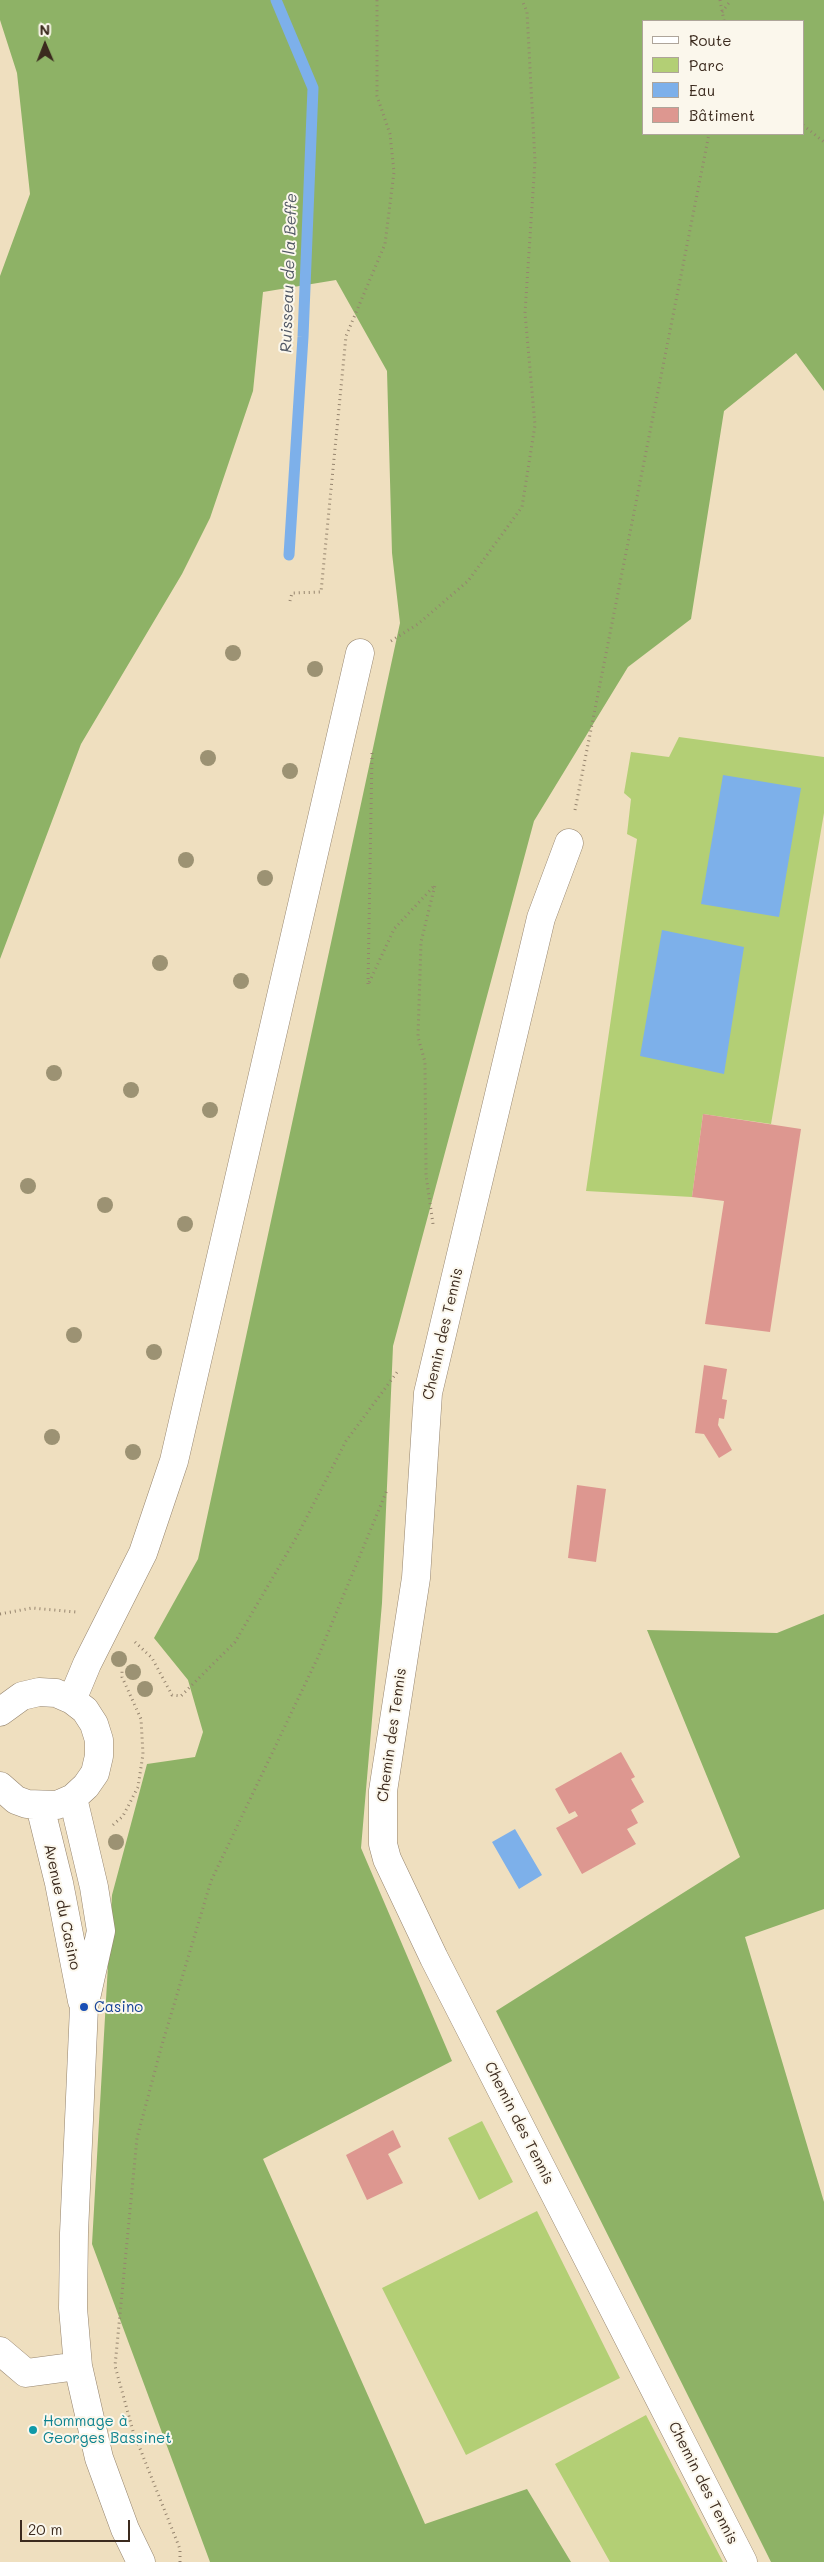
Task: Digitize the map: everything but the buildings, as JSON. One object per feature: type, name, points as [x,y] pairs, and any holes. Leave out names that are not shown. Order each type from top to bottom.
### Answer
[{"type":"street","points":[[72,1700],[87,1664],[143,1553],[174,1461],[359,658]]},
{"type":"street","name":"Chemin des Tennis","points":[[569,842],[541,918],[428,1393],[416,1578],[383,1791],[383,1844],[387,1859],[439,1967],[743,2562]]},
{"type":"street","points":[[0,1712],[11,1692],[56,1694],[72,1700],[85,1710],[94,1724],[99,1740],[100,1756],[95,1773],[86,1786],[73,1798],[57,1804],[40,1806],[27,1804],[2,1792]]},
{"type":"street","name":"Avenue du Casino","points":[[73,1798],[101,1931],[84,2007],[73,2308],[78,2366],[99,2458],[125,2529],[141,2562]]},
{"type":"street","name":"Avenue du Casino","points":[[40,1806],[60,1889],[68,1937],[84,2007]]},
{"type":"street","points":[[0,2351],[26,2373],[78,2366]]},
{"type":"path","points":[[290,601],[292,593],[321,592],[346,336],[385,244],[394,172],[390,134],[377,96],[377,0]]},
{"type":"path","points":[[359,658],[418,624],[468,580],[522,507],[535,425],[525,313],[536,160],[526,12],[522,0]]},
{"type":"path","points":[[720,0],[724,20]]},
{"type":"path","points":[[722,13],[731,0]]},
{"type":"path","points":[[804,126],[824,142]]},
{"type":"path","points":[[569,842],[708,135]]},
{"type":"path","points":[[372,752],[368,985],[394,929],[435,885],[421,942],[418,1037],[425,1062],[426,1175],[434,1234]]},
{"type":"path","points":[[130,1639],[142,1646],[152,1658],[172,1695],[181,1696],[236,1642],[296,1538],[346,1440],[404,1363]]},
{"type":"path","points":[[180,2562],[180,2549],[133,2432],[115,2366],[137,2138],[160,2048],[211,1881],[318,1656],[390,1484]]},
{"type":"path","points":[[0,1614],[32,1608],[71,1610],[85,1615]]},
{"type":"green space","points":[[0,0],[824,0],[824,391],[796,353],[724,411],[691,619],[628,667],[534,821],[393,1346],[382,1603],[361,1848],[452,2061],[263,2159],[425,2524],[527,2489],[571,2562],[210,2562],[92,2244],[112,1895],[147,1764],[195,1757],[203,1732],[188,1680],[154,1638],[198,1559],[400,623],[392,553],[387,371],[336,280],[263,292],[253,391],[210,518],[182,574],[81,744],[0,959],[0,276],[30,194],[17,73],[0,20]]},
{"type":"green space","points":[[679,737],[824,757],[824,813],[771,1124],[703,1114],[692,1197],[586,1191],[637,839],[627,834],[631,799],[624,793],[631,752],[669,757]]},
{"type":"green space","points":[[824,1614],[824,1909],[745,1937],[824,2202],[824,2562],[771,2562],[496,2011],[740,1857],[647,1630],[777,1633]]},
{"type":"green space","points":[[482,2121],[513,2182],[479,2200],[448,2138]]},
{"type":"green space","points":[[537,2211],[620,2378],[466,2455],[382,2288]]},
{"type":"green space","points":[[646,2415],[723,2562],[610,2562],[555,2464]]},
{"type":"water","points":[[723,775],[801,788],[779,917],[701,904]]},
{"type":"water","points":[[662,930],[744,947],[724,1074],[640,1056]]},
{"type":"water","points":[[515,1829],[542,1875],[519,1889],[492,1842]]},
{"type":"waterway","name":"Ruisseau de la Beffe","points":[[276,0],[313,88],[303,337],[289,555]]},
{"type":"place","name":"Casino","points":[[84,2007]]},
{"type":"place","name":"Hommage à Georges Bassinet","points":[[33,2430]]}]
